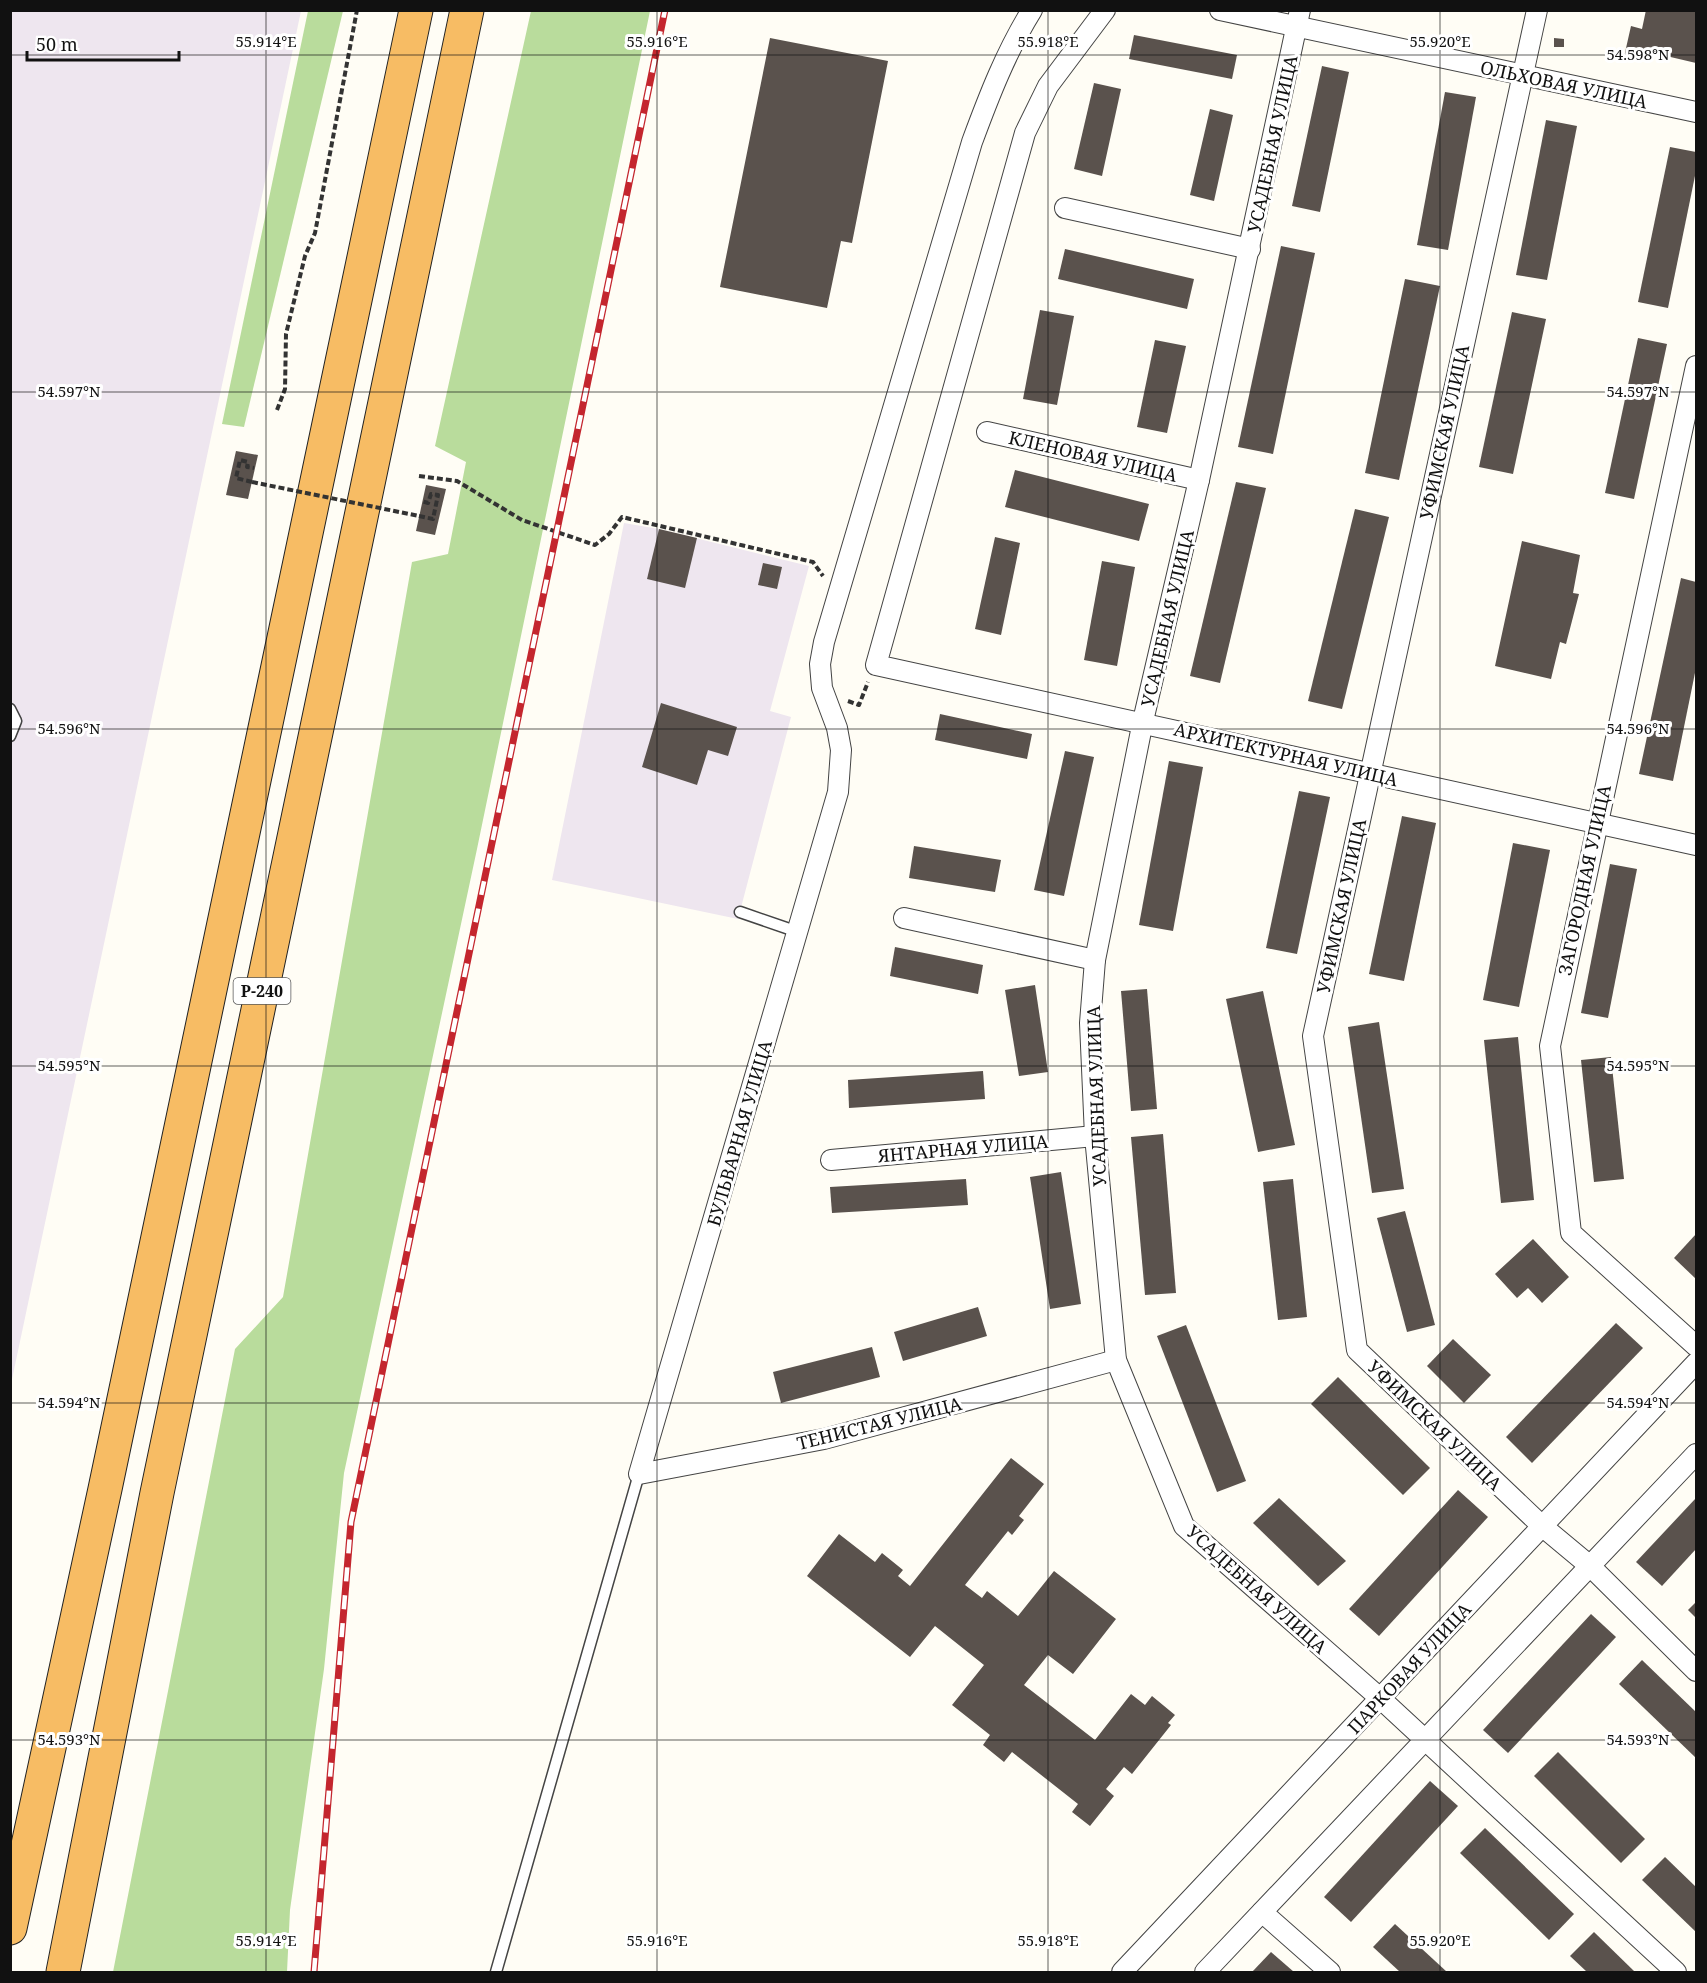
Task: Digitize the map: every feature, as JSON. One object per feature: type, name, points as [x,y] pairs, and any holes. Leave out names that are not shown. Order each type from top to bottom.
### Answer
[{"type":"highway","name":"Р-240","points":[[10,1928],[108,1478],[416,10]]},
{"type":"highway","name":"Р-240","points":[[63,1972],[164,1458],[467,10]]},
{"type":"street","name":"БУЛЬВАРНАЯ УЛИЦА","points":[[639,1474],[838,792],[841,750],[837,728],[822,688],[820,664],[824,642],[972,142],[996,77],[1013,40],[1032,10]]},
{"type":"street","name":"АРХИТЕКТУРНАЯ УЛИЦА","points":[[1105,10],[1048,86],[1025,133],[876,664],[1143,721],[1696,845]]},
{"type":"street","name":"ОЛЬХОВАЯ УЛИЦА","points":[[1220,10],[1299,19],[1522,74],[1696,112]]},
{"type":"street","name":"УФИМСКАЯ УЛИЦА","points":[[1537,10],[1313,1036],[1357,1350],[1542,1526],[1590,1566],[1696,1671]]},
{"type":"street","name":"УСАДЕБНАЯ УЛИЦА","points":[[1299,19],[1199,480],[1143,721],[1095,960],[1090,1023],[1095,1136],[1116,1360],[1185,1526],[1381,1699],[1676,1972]]},
{"type":"street","points":[[1065,208],[1250,249]]},
{"type":"street","name":"ЗАГОРОДНАЯ УЛИЦА","points":[[1696,366],[1596,822],[1550,1046],[1571,1233],[1696,1346]]},
{"type":"street","name":"КЛЕНОВАЯ УЛИЦА","points":[[987,432],[1199,480]]},
{"type":"street","points":[[904,918],[1095,960]]},
{"type":"street","name":"ЯНТАРНАЯ УЛИЦА","points":[[831,1160],[1095,1136]]},
{"type":"street","name":"ТЕНИСТАЯ УЛИЦА","points":[[639,1474],[824,1439],[1116,1360]]},
{"type":"street","name":"ПАРКОВАЯ УЛИЦА","points":[[1122,1972],[1696,1363]]},
{"type":"street","points":[[1205,1972],[1696,1454]]},
{"type":"street","points":[[1262,1912],[1330,1972]]},
{"type":"lane","points":[[10,709],[16,721],[10,736]]},
{"type":"lane","points":[[740,912],[798,932]]},
{"type":"lane","points":[[496,1972],[639,1474]]},
{"type":"path","points":[[277,410],[285,389],[286,334],[305,256],[315,233],[357,10]]},
{"type":"path","points":[[254,468],[247,467],[248,462],[240,460],[236,478],[433,519],[438,495],[431,494],[428,503],[422,501]]},
{"type":"path","points":[[419,476],[457,481],[522,520],[595,545],[609,534],[622,517],[813,562]]},
{"type":"shaded area","points":[[11,11],[301,11],[11,1384]]},
{"type":"shaded area","points":[[624,523],[659,529],[809,566],[770,711],[791,717],[738,919],[552,880]]},
{"type":"green space","points":[[308,11],[343,11],[244,427],[222,424]]},
{"type":"green space","points":[[531,11],[650,11],[477,849],[344,1473],[324,1669],[290,1910],[287,1972],[113,1972],[235,1349],[283,1297],[412,562],[448,554],[466,462],[435,446]]},
{"type":"building","points":[[1646,10],[1696,10],[1696,63],[1645,51],[1643,61],[1624,57],[1631,26],[1642,29]]},
{"type":"building","points":[[1134,35],[1237,55],[1232,79],[1129,59]]},
{"type":"building","points":[[770,38],[888,61],[852,243],[841,241],[827,308],[720,287]]},
{"type":"building","points":[[1554,38],[1564,39],[1564,47],[1554,47]]},
{"type":"building","points":[[1322,66],[1349,72],[1320,212],[1292,206]]},
{"type":"building","points":[[1094,83],[1121,89],[1102,176],[1074,169]]},
{"type":"building","points":[[1445,92],[1476,97],[1448,250],[1417,245]]},
{"type":"building","points":[[1210,109],[1233,115],[1214,201],[1190,195]]},
{"type":"building","points":[[1546,120],[1577,126],[1547,280],[1516,275]]},
{"type":"building","points":[[1670,147],[1696,152],[1696,171],[1668,308],[1638,302]]},
{"type":"building","points":[[1281,246],[1315,253],[1273,454],[1238,447]]},
{"type":"building","points":[[1065,249],[1194,279],[1187,309],[1058,279]]},
{"type":"building","points":[[1405,279],[1440,286],[1399,480],[1365,473]]},
{"type":"building","points":[[1040,310],[1074,316],[1057,405],[1023,399]]},
{"type":"building","points":[[1512,312],[1546,319],[1513,474],[1479,467]]},
{"type":"building","points":[[1638,338],[1667,344],[1634,499],[1605,493]]},
{"type":"building","points":[[1155,340],[1186,346],[1167,433],[1137,427]]},
{"type":"building","points":[[236,451],[258,455],[248,499],[226,495]]},
{"type":"building","points":[[1015,470],[1149,504],[1139,541],[1005,507]]},
{"type":"building","points":[[1236,482],[1266,488],[1220,683],[1190,676]]},
{"type":"building","points":[[426,485],[446,489],[435,535],[416,531]]},
{"type":"building","points":[[1355,509],[1389,517],[1342,709],[1308,701]]},
{"type":"building","points":[[659,529],[697,538],[685,588],[647,579]]},
{"type":"building","points":[[995,537],[1020,543],[1001,635],[975,629]]},
{"type":"building","points":[[1522,541],[1580,555],[1573,593],[1579,594],[1566,644],[1560,642],[1551,679],[1495,666]]},
{"type":"building","points":[[1102,561],[1135,567],[1117,666],[1084,660]]},
{"type":"building","points":[[763,563],[782,567],[777,589],[758,585]]},
{"type":"building","points":[[1681,578],[1696,582],[1696,668],[1673,781],[1639,774]]},
{"type":"building","points":[[661,703],[737,727],[728,756],[708,750],[697,785],[642,767]]},
{"type":"building","points":[[940,714],[1032,734],[1027,759],[935,740]]},
{"type":"building","points":[[1065,751],[1094,757],[1064,896],[1034,890]]},
{"type":"building","points":[[1169,761],[1203,767],[1173,931],[1139,925]]},
{"type":"building","points":[[1299,791],[1330,797],[1297,954],[1266,948]]},
{"type":"building","points":[[1402,816],[1436,823],[1404,981],[1369,974]]},
{"type":"building","points":[[1513,843],[1550,850],[1519,1007],[1483,1000]]},
{"type":"building","points":[[914,846],[1001,860],[995,892],[909,878]]},
{"type":"building","points":[[1610,864],[1637,869],[1608,1018],[1581,1013]]},
{"type":"building","points":[[895,947],[983,965],[978,994],[890,976]]},
{"type":"building","points":[[1035,985],[1048,1072],[1019,1076],[1005,990]]},
{"type":"building","points":[[1147,989],[1157,1109],[1131,1111],[1121,991]]},
{"type":"building","points":[[1263,991],[1295,1145],[1258,1152],[1226,999]]},
{"type":"building","points":[[1379,1022],[1404,1189],[1372,1193],[1348,1027]]},
{"type":"building","points":[[1518,1037],[1534,1200],[1501,1203],[1484,1040]]},
{"type":"building","points":[[1611,1057],[1624,1179],[1594,1182],[1581,1060]]},
{"type":"building","points":[[983,1071],[985,1099],[849,1108],[848,1080]]},
{"type":"building","points":[[1163,1134],[1176,1293],[1145,1295],[1131,1137]]},
{"type":"building","points":[[1061,1172],[1081,1304],[1050,1309],[1030,1177]]},
{"type":"building","points":[[966,1179],[968,1205],[832,1213],[830,1187]]},
{"type":"building","points":[[1293,1179],[1307,1317],[1278,1320],[1263,1182]]},
{"type":"building","points":[[1405,1211],[1435,1325],[1407,1332],[1377,1218]]},
{"type":"building","points":[[1696,1234],[1696,1279],[1674,1258]]},
{"type":"building","points":[[1533,1239],[1569,1277],[1542,1303],[1528,1288],[1517,1298],[1495,1274]]},
{"type":"building","points":[[978,1307],[987,1336],[903,1361],[894,1332]]},
{"type":"building","points":[[1616,1323],[1643,1348],[1532,1463],[1506,1437]]},
{"type":"building","points":[[1186,1325],[1246,1481],[1217,1492],[1157,1336]]},
{"type":"building","points":[[1453,1339],[1491,1375],[1464,1403],[1427,1366]]},
{"type":"building","points":[[872,1347],[880,1377],[781,1403],[773,1372]]},
{"type":"building","points":[[1338,1377],[1430,1468],[1403,1495],[1311,1404]]},
{"type":"building","points":[[1011,1458],[1044,1484],[1019,1516],[1024,1520],[1012,1535],[1008,1531],[965,1585],[982,1598],[987,1591],[1018,1616],[1054,1571],[1116,1619],[1073,1674],[1048,1655],[1024,1685],[1095,1740],[1131,1694],[1145,1705],[1152,1696],[1175,1715],[1168,1723],[1171,1725],[1132,1774],[1124,1767],[1106,1789],[1114,1796],[1090,1826],[1072,1812],[1078,1804],[1012,1752],[1004,1762],[983,1745],[990,1735],[952,1705],[984,1665],[935,1626],[910,1657],[807,1576],[839,1534],[875,1562],[882,1553],[903,1570],[898,1576],[910,1586]]},
{"type":"building","points":[[1458,1490],[1488,1517],[1379,1636],[1349,1609]]},
{"type":"building","points":[[1279,1498],[1346,1561],[1318,1586],[1253,1523]]},
{"type":"building","points":[[1696,1498],[1696,1549],[1662,1586],[1636,1562]]},
{"type":"building","points":[[1696,1602],[1696,1618],[1688,1610]]},
{"type":"building","points":[[1591,1614],[1616,1637],[1508,1753],[1483,1730]]},
{"type":"building","points":[[1642,1660],[1696,1712],[1696,1758],[1619,1684]]},
{"type":"building","points":[[1558,1752],[1645,1839],[1621,1863],[1534,1776]]},
{"type":"building","points":[[1430,1781],[1458,1806],[1351,1922],[1324,1897]]},
{"type":"building","points":[[1485,1828],[1574,1914],[1549,1940],[1460,1853]]},
{"type":"building","points":[[1665,1857],[1696,1887],[1696,1932],[1642,1880]]},
{"type":"building","points":[[1395,1924],[1447,1972],[1400,1972],[1373,1947]]},
{"type":"building","points":[[1594,1932],[1635,1972],[1587,1972],[1570,1956]]},
{"type":"building","points":[[1271,1952],[1294,1972],[1252,1972]]},
{"type":"railway","points":[[314,1972],[351,1522],[665,10]]}]
